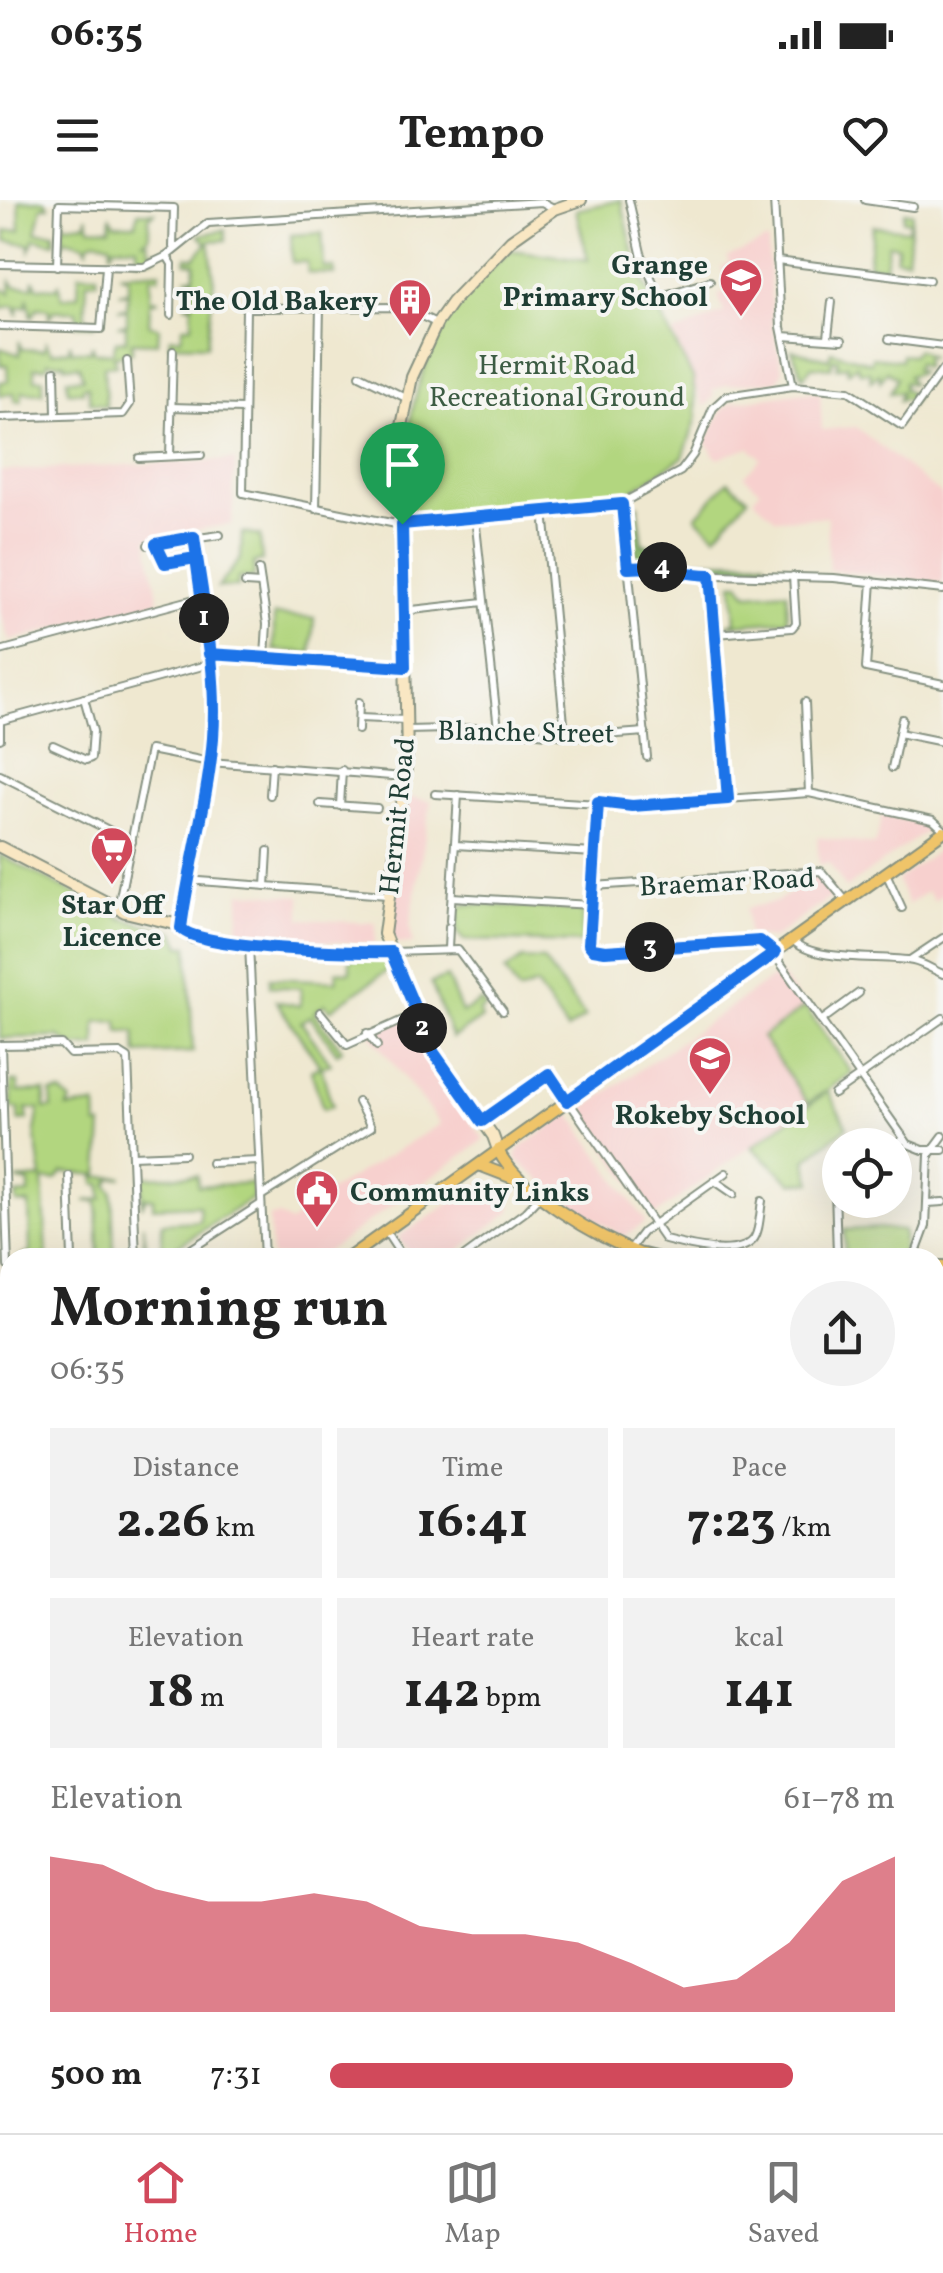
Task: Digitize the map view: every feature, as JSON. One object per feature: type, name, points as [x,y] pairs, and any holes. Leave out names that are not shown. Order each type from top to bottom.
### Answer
[{"type":"main road","points":[[362,1248],[943,831]]},
{"type":"main road","points":[[498,1150],[540,1195],[632,1248]]},
{"type":"main road","points":[[479,1165],[524,1182]]},
{"type":"street","name":"Hermit Road","points":[[498,1150],[434,1053],[383,928],[406,777],[402,524],[406,398],[437,323],[494,255],[555,210],[582,200]]},
{"type":"street","points":[[629,200],[641,253],[659,297],[710,281]]},
{"type":"street","points":[[774,200],[776,261],[792,386]]},
{"type":"street","points":[[865,200],[913,208]]},
{"type":"street","points":[[57,266],[59,202],[174,208],[173,248]]},
{"type":"street","points":[[0,264],[144,267],[166,256],[199,227],[549,202],[555,210]]},
{"type":"street","points":[[530,204],[544,217]]},
{"type":"street","points":[[166,256],[172,264],[171,315]]},
{"type":"street","points":[[776,261],[929,280]]},
{"type":"street","points":[[0,326],[103,331],[106,267]]},
{"type":"street","points":[[828,337],[832,302]]},
{"type":"street","points":[[316,509],[320,306]]},
{"type":"street","points":[[437,323],[403,307],[246,308],[244,493],[402,524],[622,504],[686,466],[717,404],[734,393],[792,386],[849,391],[902,426],[943,369]]},
{"type":"street","points":[[784,336],[842,340]]},
{"type":"street","points":[[889,339],[943,346]]},
{"type":"street","points":[[170,456],[173,351]]},
{"type":"street","points":[[0,418],[123,414],[130,404],[127,361]]},
{"type":"street","points":[[55,371],[56,415]]},
{"type":"street","points":[[360,375],[406,398]]},
{"type":"street","points":[[172,407],[243,410]]},
{"type":"street","points":[[139,458],[201,455]]},
{"type":"street","points":[[622,504],[647,757]]},
{"type":"street","points":[[544,511],[565,734]]},
{"type":"street","points":[[475,518],[498,729]]},
{"type":"street","points":[[196,558],[165,563],[152,545],[220,535]]},
{"type":"street","points":[[181,928],[214,722],[194,537]]},
{"type":"street","points":[[628,568],[653,565],[672,573],[872,580],[943,590]]},
{"type":"street","points":[[259,570],[265,658]]},
{"type":"street","points":[[710,575],[728,799]]},
{"type":"street","points":[[716,634],[792,628],[796,622],[793,576]]},
{"type":"street","points":[[872,580],[866,668],[943,684]]},
{"type":"street","points":[[245,583],[262,584]]},
{"type":"street","points":[[0,651],[202,598]]},
{"type":"street","points":[[412,610],[484,602]]},
{"type":"street","points":[[209,654],[405,667]]},
{"type":"street","points":[[0,739],[0,722],[210,664]]},
{"type":"street","points":[[53,745],[88,760],[93,746],[84,698]]},
{"type":"street","points":[[358,730],[359,702]]},
{"type":"street","points":[[805,702],[809,793]]},
{"type":"street","name":"Blanche Street","points":[[359,718],[578,737],[645,732]]},
{"type":"street","points":[[892,768],[902,719]]},
{"type":"street","points":[[900,733],[943,742]]},
{"type":"street","points":[[118,908],[147,751],[210,762],[406,777]]},
{"type":"street","points":[[270,795],[272,766]]},
{"type":"street","points":[[340,806],[342,770]]},
{"type":"street","points":[[0,775],[132,842]]},
{"type":"street","points":[[435,794],[632,806],[809,793],[933,820],[943,831]]},
{"type":"street","points":[[448,949],[458,794]]},
{"type":"street","points":[[598,802],[589,944],[593,949],[760,941],[775,953],[896,1128]]},
{"type":"street","points":[[320,804],[376,808]]},
{"type":"street","points":[[455,845],[595,853]]},
{"type":"street","points":[[0,847],[118,908],[181,928],[193,938],[249,945],[391,952],[448,949],[462,954],[503,1011]]},
{"type":"street","points":[[266,886],[268,851]]},
{"type":"street","name":"Braemar Road","points":[[593,886],[822,871],[847,902]]},
{"type":"street","points":[[886,873],[902,908]]},
{"type":"street","points":[[186,880],[388,895]]},
{"type":"street","points":[[452,896],[592,905]]},
{"type":"street","points":[[909,960],[943,938]]},
{"type":"street","points":[[793,940],[800,947],[835,955],[909,960],[943,974]]},
{"type":"street","points":[[249,945],[263,1248]]},
{"type":"street","points":[[821,1020],[859,993]]},
{"type":"street","points":[[320,1012],[344,1044],[416,1014]]},
{"type":"street","points":[[834,1094],[943,1018]]},
{"type":"street","points":[[367,1033],[377,1046]]},
{"type":"street","points":[[6,1248],[1,1045],[62,1044],[73,1055],[126,1056],[136,1248]]},
{"type":"street","points":[[482,1121],[549,1074],[665,1240],[736,1248],[755,1235],[762,1201]]},
{"type":"street","points":[[191,1248],[371,1127],[358,1102]]},
{"type":"street","points":[[917,1248],[928,1202],[931,1150],[943,1136]]},
{"type":"street","points":[[912,1146],[943,1150]]},
{"type":"street","points":[[132,1156],[184,1154]]},
{"type":"street","points":[[211,1162],[259,1161]]},
{"type":"street","points":[[644,1248],[653,1225],[726,1173]]},
{"type":"street","points":[[69,1176],[72,1248]]},
{"type":"street","points":[[714,1181],[734,1194]]},
{"type":"street","points":[[475,1248],[529,1208],[540,1195]]},
{"type":"street","points":[[928,1202],[943,1202]]},
{"type":"street","points":[[836,1218],[837,1248]]},
{"type":"street","points":[[385,1231],[397,1248]]},
{"type":"shaded area","name":"Grange Primary School","points":[[768,240],[772,325],[783,372],[777,381],[726,385],[712,391],[714,396],[704,407],[674,334],[724,312],[718,295],[730,290],[721,267],[729,262],[727,257]]},
{"type":"shaded area","points":[[820,392],[822,430],[856,427],[943,496],[943,583],[829,570],[827,517],[776,519],[753,498],[760,490],[744,476],[761,458],[749,447],[718,458],[714,455],[706,441],[723,409],[733,402]]},
{"type":"shaded area","points":[[235,460],[232,524],[147,538],[159,601],[9,641],[0,612],[0,471]]},
{"type":"shaded area","points":[[408,797],[431,801],[410,926],[413,944],[397,943],[390,932]]},
{"type":"shaded area","points":[[882,815],[925,825],[928,830],[846,888],[829,863],[819,864],[817,837],[875,845]]},
{"type":"shaded area","points":[[943,847],[943,894],[934,901],[927,891],[908,905],[897,880]]},
{"type":"shaded area","points":[[823,877],[835,894],[772,939],[748,934],[746,908],[776,902],[791,892],[784,881]]},
{"type":"shaded area","points":[[241,892],[301,896],[301,919],[376,923],[375,944],[237,937]]},
{"type":"shaded area","name":"Rokeby School","points":[[779,973],[852,1073],[654,1216],[580,1111]]},
{"type":"shaded area","points":[[408,1018],[425,1054],[484,1140],[332,1248],[271,1248],[269,1217],[279,1216],[290,1223],[330,1191],[440,1124],[370,1034]]},
{"type":"shaded area","points":[[570,1113],[646,1222],[623,1237],[559,1195],[516,1159],[519,1149]]},
{"type":"shaded area","points":[[480,1184],[511,1203],[511,1211],[462,1248],[406,1248],[398,1237]]},
{"type":"green space","points":[[45,200],[49,206],[42,207],[36,232],[54,233],[55,243],[34,239],[30,250],[29,244],[6,241],[6,231],[20,230],[19,201]]},
{"type":"green space","name":"Hermit Road Recreational Ground","points":[[621,200],[638,271],[693,378],[697,417],[683,457],[623,496],[409,517],[407,463],[414,402],[434,345],[449,318],[487,271],[511,250],[588,260],[576,210]]},
{"type":"green space","points":[[138,212],[155,212],[149,217],[149,237],[143,241],[148,242],[149,251],[158,251],[155,257],[137,260],[137,246],[114,246],[111,253],[111,244],[95,240],[88,244],[88,251],[85,244],[64,239],[62,250],[63,215],[65,225],[86,223],[87,216],[90,227],[110,228],[111,217],[115,224],[136,224]]},
{"type":"green space","points":[[904,212],[912,213],[907,259],[895,258],[898,246],[888,244],[885,267],[868,265],[873,226],[908,230],[910,221],[903,220]]},
{"type":"green space","points":[[225,230],[226,240],[209,241],[214,279],[207,345],[169,344],[170,337],[181,338],[183,326],[192,326],[192,306],[184,305],[193,303],[194,280],[186,277],[194,277],[195,263],[186,262],[187,257],[195,258],[207,243],[199,235]]},
{"type":"green space","points":[[322,233],[324,268],[334,268],[335,274],[308,273],[307,262],[292,262],[291,235]]},
{"type":"green space","points":[[160,271],[159,277],[151,277],[150,299],[159,300],[150,303],[149,324],[159,328],[158,343],[132,342],[132,352],[114,357],[116,365],[104,366],[106,406],[90,402],[88,386],[83,387],[83,392],[68,391],[67,379],[83,378],[79,366],[65,363],[48,362],[47,367],[34,368],[35,379],[43,379],[43,393],[22,392],[21,401],[15,401],[14,393],[0,396],[0,382],[8,381],[7,365],[0,365],[0,348],[20,355],[19,341],[22,349],[44,350],[46,342],[51,352],[69,350],[70,343],[72,351],[91,351],[92,344],[94,352],[113,353],[116,341],[126,340],[126,326],[117,326],[127,324],[127,310],[118,309],[127,308],[128,293],[119,293],[128,291],[128,277],[119,274]]},
{"type":"green space","points":[[79,274],[97,274],[97,281],[87,281],[85,319],[94,320],[94,325],[78,325],[77,311],[53,311],[49,318],[49,309],[37,308],[32,317],[28,300],[26,307],[18,307],[18,316],[14,306],[0,308],[0,288],[10,293],[11,281],[14,286],[33,287],[34,279],[37,287],[56,288],[59,284],[62,298],[78,295]]},
{"type":"green space","points":[[917,349],[931,357],[925,356],[924,367],[917,363],[915,369],[920,372],[908,376],[912,384],[904,382],[904,389],[915,397],[908,407],[908,398],[899,400],[901,392],[890,393],[897,378],[887,371],[880,381],[879,373],[871,381],[870,372],[860,372],[857,365],[848,372],[847,365],[837,368],[838,360],[833,359],[831,368],[812,366],[803,377],[792,350],[829,359],[831,351],[871,363],[872,357],[901,360],[902,354],[912,355]]},
{"type":"green space","points":[[728,481],[748,498],[716,535],[696,517]]},
{"type":"green space","points":[[638,505],[643,545],[667,545],[689,560],[765,561],[767,568],[678,567],[676,556],[636,560],[630,509]]},
{"type":"green space","points":[[242,533],[260,536],[262,561],[254,563],[254,577],[238,578],[238,587],[218,587],[241,558]]},
{"type":"green space","points":[[733,583],[740,583],[748,594],[787,591],[788,620],[726,625],[736,622]]},
{"type":"green space","points":[[274,615],[314,618],[311,653],[274,650]]},
{"type":"green space","points":[[0,855],[124,919],[175,932],[181,946],[188,946],[193,1052],[137,1054],[135,1032],[119,1032],[118,1021],[96,1022],[96,1046],[74,1047],[59,1037],[0,1038]]},
{"type":"green space","points":[[467,904],[583,910],[582,943],[464,940],[457,933],[458,908]]},
{"type":"green space","points":[[350,958],[384,960],[390,969],[330,1010],[325,1004],[314,1012],[342,1050],[337,1053],[310,1016],[301,1022],[331,1064],[321,1067],[332,1106],[323,1109],[311,1070],[320,1066],[276,1001],[300,1006],[301,988],[270,986],[270,978],[336,981],[337,971],[350,972]]},
{"type":"green space","points":[[522,959],[543,960],[585,1017],[567,1030],[536,985],[519,992],[505,971]]},
{"type":"green space","points":[[447,977],[462,1013],[482,1001],[486,1007],[479,1012],[482,1018],[452,1038],[431,983]]},
{"type":"green space","points":[[805,1007],[852,1073],[808,1103],[762,1037]]},
{"type":"green space","points":[[11,1082],[18,1082],[18,1092],[45,1091],[45,1109],[52,1108],[51,1093],[61,1092],[71,1102],[67,1108],[96,1105],[97,1125],[102,1125],[99,1175],[63,1172],[56,1180],[43,1180],[47,1248],[30,1248],[29,1204],[17,1203],[16,1195],[29,1194],[29,1183],[16,1180],[42,1178],[35,1131],[39,1109],[26,1109],[28,1120],[19,1121],[19,1109],[12,1109]]},
{"type":"green space","points":[[828,1091],[847,1127],[822,1128],[822,1147],[806,1160],[812,1182],[792,1183],[752,1147]]},
{"type":"green space","points":[[197,1175],[198,1186],[253,1183],[253,1198],[174,1248],[162,1248],[162,1223],[200,1221],[199,1205],[153,1207],[153,1198],[145,1198],[142,1207],[142,1177]]},
{"type":"green space","points":[[95,1177],[123,1177],[111,1178],[107,1185],[112,1191],[114,1248],[99,1248],[97,1201],[85,1201],[102,1199],[101,1184],[95,1184]]},
{"type":"green space","points":[[844,1230],[903,1231],[903,1248],[845,1248]]},
{"type":"place","name":"Grange Primary School","points":[[741,318]]},
{"type":"place","name":"The Old Bakery","points":[[410,338]]},
{"type":"place","name":"Star Off Licence","points":[[112,886]]},
{"type":"place","name":"Rokeby School","points":[[710,1096]]},
{"type":"place","name":"Community Links","points":[[317,1229]]},
{"type":"route","points":[[402,524],[405,667],[209,654],[196,558],[165,563],[156,544],[194,537],[209,654],[214,734],[184,892],[181,928],[193,938],[259,946],[391,952],[427,1041],[452,1083],[482,1121],[549,1074],[567,1101],[775,953],[760,941],[681,943],[605,951],[597,951],[589,944],[598,802],[632,806],[728,799],[710,575],[672,573],[653,565],[628,568],[622,504],[402,524]]}]
